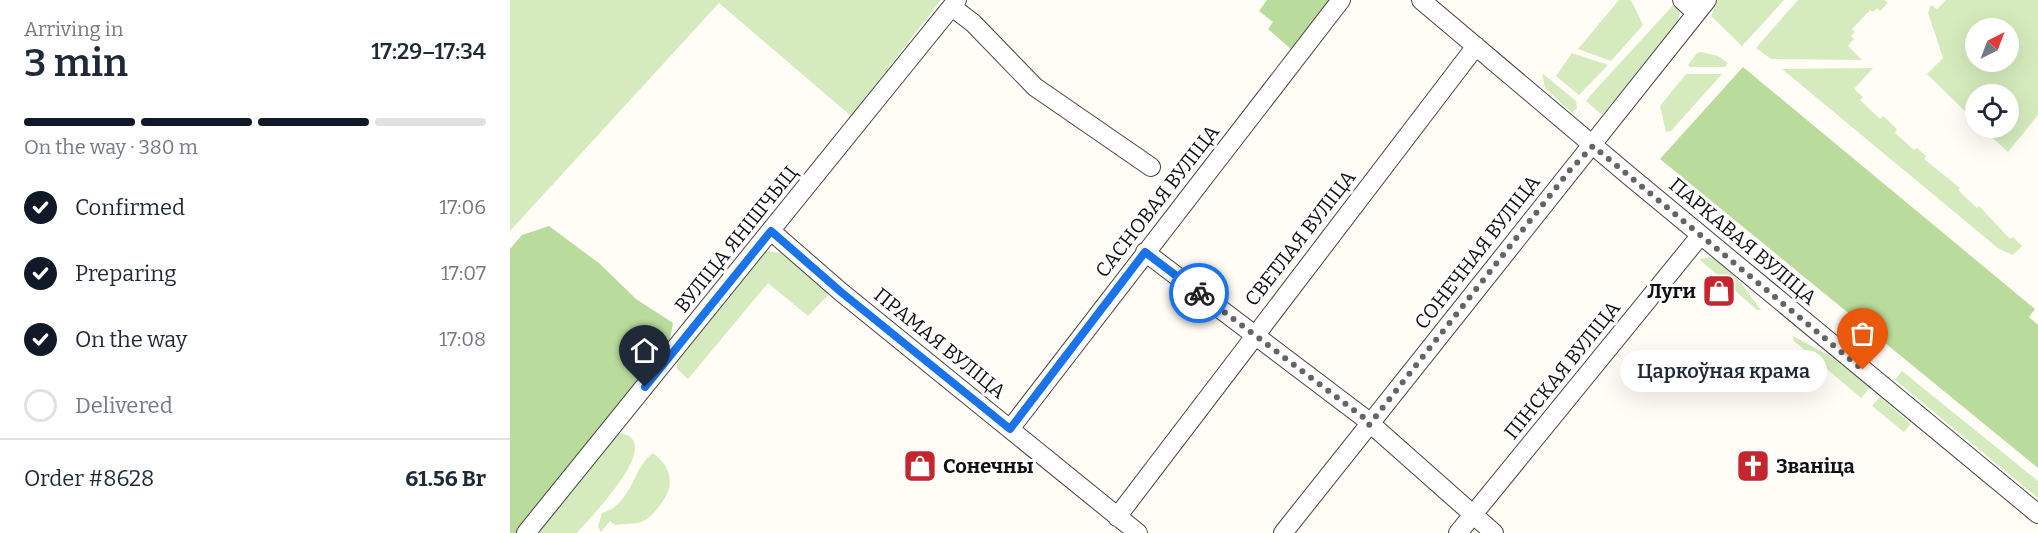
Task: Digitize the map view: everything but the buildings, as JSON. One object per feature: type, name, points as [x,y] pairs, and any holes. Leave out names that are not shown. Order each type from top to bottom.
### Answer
[{"type":"street","name":"САСНОВАЯ ВУЛІЦА","points":[[1010,429],[1341,0]]},
{"type":"street","name":"ПАРКАВАЯ ВУЛІЦА","points":[[1421,0],[1700,236],[2038,514]]},
{"type":"street","points":[[1682,0],[1701,6]]},
{"type":"street","points":[[955,4],[1035,87],[1151,167]]},
{"type":"street","name":"ВУЛІЦА ЯНІШЧЫЦ","points":[[526,533],[955,4]]},
{"type":"street","name":"СОНЕЧНАЯ ВУЛІЦА","points":[[1283,533],[1570,170],[1593,146],[1701,6]]},
{"type":"street","name":"СВЕТЛАЯ ВУЛІЦА","points":[[1117,517],[1254,334],[1476,46]]},
{"type":"street","name":"ПРАМАЯ ВУЛІЦА","points":[[771,231],[841,292],[1138,533]]},
{"type":"street","name":"ПІНСКАЯ ВУЛІЦА","points":[[1458,533],[1700,236]]},
{"type":"street","points":[[1145,252],[1363,417],[1369,425],[1471,516],[1494,533]]},
{"type":"green space","points":[[510,0],[941,0],[851,116],[719,3],[510,231]]},
{"type":"green space","points":[[1267,0],[1330,0],[1291,49],[1268,29],[1273,22],[1259,11]]},
{"type":"green space","points":[[1619,0],[1631,0],[1643,25],[1611,61],[1578,49]]},
{"type":"green space","points":[[1718,0],[1784,0],[1742,46],[1711,16]]},
{"type":"green space","points":[[1798,0],[1884,0],[1888,3],[1880,11],[1877,8],[1873,12],[1870,10],[1852,29],[1855,32],[1851,36],[1854,39],[1848,46],[1862,60],[1771,59],[1756,48]]},
{"type":"green space","points":[[1946,0],[2038,0],[2038,115],[2008,152],[1993,138],[2019,138],[2019,84],[1965,84],[1965,111],[1927,74],[1943,58],[1928,13],[1931,5],[1937,9]]},
{"type":"green space","points":[[1676,2],[1680,6],[1678,23],[1602,115],[1586,101]]},
{"type":"green space","points":[[1572,53],[1608,65],[1579,95],[1556,76]]},
{"type":"green space","points":[[1697,53],[1718,56],[1728,63],[1725,67],[1690,67],[1688,65]]},
{"type":"green space","points":[[1743,67],[2035,309],[2029,317],[2038,325],[2038,468],[1660,159]]},
{"type":"green space","points":[[1873,68],[1854,89],[1863,97],[1860,100],[1880,119],[1883,116],[1897,129],[1895,133],[1914,150],[1917,148],[1926,156],[1924,159],[1960,188],[1958,190],[1977,208],[1979,206],[2010,239],[2013,237],[2022,246],[2013,255],[1999,249],[1782,69]]},
{"type":"green space","points":[[1542,73],[1576,101],[1577,108],[1572,113],[1545,88]]},
{"type":"green space","points":[[1686,74],[1722,74],[1671,131],[1666,132],[1660,106]]},
{"type":"green space","points":[[549,226],[600,264],[636,299],[673,323],[669,345],[516,533],[510,533],[510,249],[522,235]]},
{"type":"green space","points":[[768,251],[781,253],[830,293],[808,316],[768,283],[688,379],[677,369],[676,354],[760,253]]},
{"type":"green space","points":[[1715,257],[1741,283],[1761,310],[1757,310],[1699,259]]},
{"type":"green space","points":[[1793,336],[1830,356],[1870,388],[1861,398],[1794,341]]},
{"type":"green space","points":[[1902,371],[2038,481],[2038,498],[1895,380]]},
{"type":"green space","points":[[1880,397],[1911,424],[1904,432],[1872,406]]},
{"type":"green space","points":[[620,433],[632,439],[635,450],[621,480],[609,496],[577,533],[538,533],[614,436]]},
{"type":"green space","points":[[653,453],[664,465],[670,477],[665,498],[654,513],[642,522],[615,525],[610,521],[601,532],[598,527],[602,513],[620,502],[641,467]]},
{"type":"way so far","points":[[1199,293],[1363,417],[1369,425],[1570,170],[1593,146],[1863,370]]},
{"type":"place","name":"Луги","points":[[1719,291]]},
{"type":"place","name":"Царкоўная крама","points":[[1863,370]]},
{"type":"place","name":"Сонечны","points":[[920,466]]},
{"type":"place","name":"Званіца","points":[[1753,466]]},
{"type":"route","points":[[645,387],[771,231],[841,292],[1010,429],[1145,252],[1199,293]]}]
